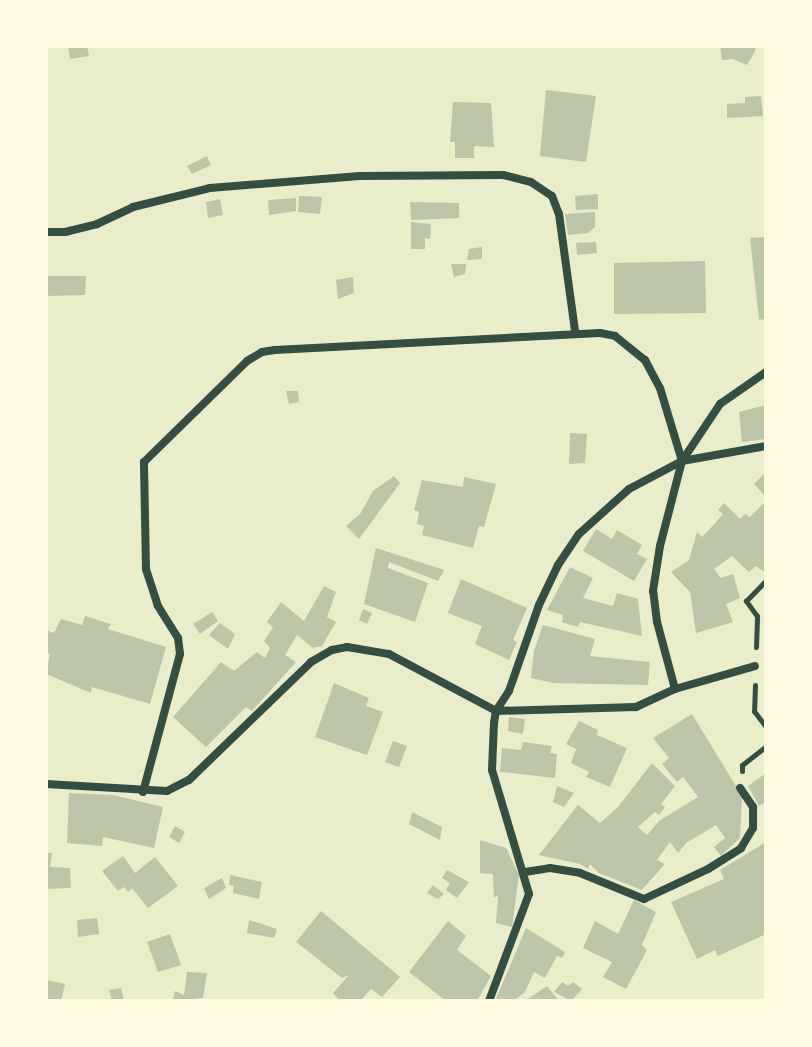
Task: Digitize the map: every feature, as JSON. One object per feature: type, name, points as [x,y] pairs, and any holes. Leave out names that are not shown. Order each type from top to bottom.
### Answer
[{"type":"street","points":[[46,232],[65,232],[97,224],[133,207],[210,188],[360,176],[503,175],[531,182],[552,196],[559,214],[575,331]]},
{"type":"street","points":[[143,792],[180,654],[178,638],[158,606],[146,569],[144,462],[247,361],[262,352],[575,331],[615,336],[645,360],[660,388],[682,461]]},
{"type":"street","points":[[675,689],[657,622],[653,591],[660,546],[682,461],[720,404],[766,372]]},
{"type":"street","points":[[489,1001],[529,894],[525,872],[504,817],[492,770],[496,711],[509,691],[539,605],[558,565],[579,534],[629,489],[682,461],[766,446]]},
{"type":"street","points":[[46,784],[167,791],[189,780],[311,662],[332,650],[347,647],[389,654],[496,711],[636,707],[675,689],[755,666]]},
{"type":"street","points":[[525,872],[550,868],[580,873],[644,899],[708,869],[741,848],[753,828],[753,807],[740,788]]},
{"type":"path","points":[[766,580],[746,601],[757,616],[754,711],[766,727]]},
{"type":"path","points":[[740,788],[742,765],[766,746]]},
{"type":"building","points":[[68,46],[87,46],[89,56],[70,59]]},
{"type":"building","points":[[720,46],[754,46],[756,49],[747,65],[733,59],[722,60]]},
{"type":"building","points":[[546,90],[596,96],[586,162],[540,156]]},
{"type":"building","points":[[761,96],[763,116],[727,118],[727,104],[745,103],[745,97]]},
{"type":"building","points":[[453,102],[491,103],[494,147],[474,146],[474,158],[455,158],[455,142],[450,142]]},
{"type":"building","points":[[207,156],[211,165],[192,174],[187,166]]},
{"type":"building","points":[[598,194],[598,209],[576,210],[575,196]]},
{"type":"building","points":[[299,196],[322,197],[320,214],[298,212]]},
{"type":"building","points":[[296,198],[296,211],[269,215],[268,200]]},
{"type":"building","points":[[220,199],[223,215],[208,218],[206,202]]},
{"type":"building","points":[[410,202],[459,203],[459,218],[411,220]]},
{"type":"building","points":[[595,212],[595,227],[588,233],[568,235],[565,214]]},
{"type":"building","points":[[411,222],[431,224],[430,239],[425,238],[425,249],[411,249]]},
{"type":"building","points":[[766,237],[766,319],[759,320],[750,238]]},
{"type":"building","points":[[596,242],[597,253],[577,255],[576,243]]},
{"type":"building","points":[[482,247],[482,259],[467,260],[469,249]]},
{"type":"building","points":[[705,261],[706,313],[614,314],[614,263]]},
{"type":"building","points":[[451,264],[466,264],[465,274],[454,277]]},
{"type":"building","points":[[46,276],[86,276],[85,295],[46,296]]},
{"type":"building","points":[[353,277],[354,293],[338,299],[336,280]]},
{"type":"building","points":[[286,391],[298,391],[299,402],[289,404]]},
{"type":"building","points":[[766,405],[766,439],[742,442],[739,412]]},
{"type":"building","points":[[570,433],[587,434],[585,463],[569,464]]},
{"type":"building","points":[[766,472],[766,497],[754,484]]},
{"type":"building","points":[[394,476],[400,483],[359,539],[346,526],[360,514],[373,491]]},
{"type":"building","points":[[464,477],[496,484],[484,527],[479,526],[473,548],[422,535],[424,526],[417,524],[419,512],[414,510],[422,480],[463,487]]},
{"type":"building","points":[[766,501],[766,573],[756,566],[749,572],[732,556],[714,569],[721,578],[733,574],[740,598],[726,604],[733,622],[696,633],[690,592],[671,572],[689,560],[697,532],[702,537],[708,531],[723,514],[718,510],[724,503],[740,519],[745,514],[750,517]]},
{"type":"building","points":[[596,529],[612,539],[617,530],[642,545],[637,554],[647,559],[634,581],[583,551]]},
{"type":"building","points":[[376,548],[444,570],[438,581],[389,562],[388,568],[428,583],[415,622],[364,604]]},
{"type":"building","points":[[570,567],[593,578],[583,598],[613,606],[617,593],[638,599],[642,636],[580,622],[578,627],[562,622],[563,615],[547,610]]},
{"type":"building","points":[[461,579],[527,608],[513,640],[517,642],[509,660],[475,644],[482,626],[448,613]]},
{"type":"building","points":[[324,586],[336,592],[327,617],[336,622],[322,646],[313,648],[297,635],[285,655],[296,662],[252,711],[246,707],[206,747],[173,717],[221,662],[234,671],[257,652],[265,658],[270,648],[264,641],[273,627],[267,622],[281,602],[304,621]]},
{"type":"building","points":[[363,609],[372,613],[367,624],[359,620]]},
{"type":"building","points":[[212,612],[218,621],[200,634],[193,624]]},
{"type":"building","points":[[85,616],[111,624],[108,629],[166,647],[150,704],[92,687],[91,693],[46,674],[50,654],[46,653],[46,630],[54,633],[61,619],[82,625]]},
{"type":"building","points":[[220,623],[235,634],[228,649],[209,635]]},
{"type":"building","points":[[543,625],[595,639],[590,656],[650,662],[648,685],[554,683],[531,678],[534,651]]},
{"type":"building","points":[[334,683],[369,698],[366,706],[383,712],[367,755],[315,737]]},
{"type":"building","points":[[692,714],[742,796],[740,838],[721,856],[714,847],[725,838],[716,825],[686,843],[678,853],[670,842],[657,860],[665,864],[642,890],[599,873],[590,864],[588,869],[580,864],[539,855],[578,805],[600,823],[618,807],[652,763],[675,786],[661,804],[665,807],[659,815],[655,812],[638,827],[647,835],[659,821],[698,797],[683,777],[677,782],[662,764],[669,758],[653,738]]},
{"type":"building","points":[[509,717],[525,719],[523,734],[508,731]]},
{"type":"building","points":[[579,721],[598,730],[597,735],[627,748],[610,787],[586,777],[589,772],[571,763],[576,749],[566,744]]},
{"type":"building","points":[[393,741],[407,746],[399,767],[385,762]]},
{"type":"building","points":[[523,742],[552,746],[550,753],[557,754],[555,778],[500,772],[502,748],[521,750]]},
{"type":"building","points":[[766,773],[766,802],[759,806],[748,786]]},
{"type":"building","points":[[557,786],[574,793],[564,807],[553,802]]},
{"type":"building","points":[[69,793],[113,795],[163,807],[154,848],[103,837],[102,846],[67,843]]},
{"type":"building","points":[[412,812],[442,827],[440,840],[409,824]]},
{"type":"building","points":[[175,826],[185,832],[179,843],[169,837]]},
{"type":"building","points":[[480,840],[506,848],[519,875],[512,927],[496,923],[498,896],[494,897],[493,874],[480,873]]},
{"type":"building","points":[[766,842],[766,934],[718,956],[715,950],[697,959],[671,902],[724,879],[720,870]]},
{"type":"building","points":[[46,853],[52,853],[50,867],[70,868],[71,888],[46,889]]},
{"type":"building","points":[[123,856],[135,873],[155,857],[178,886],[148,908],[132,888],[128,892],[124,887],[118,891],[102,871]]},
{"type":"building","points":[[447,870],[469,882],[457,898],[446,890],[450,883],[442,878]]},
{"type":"building","points":[[230,875],[262,882],[259,899],[233,893],[234,886],[229,885]]},
{"type":"building","points":[[222,878],[226,888],[209,899],[204,888]]},
{"type":"building","points":[[433,885],[444,894],[438,899],[427,893]]},
{"type":"building","points":[[634,900],[656,912],[642,945],[647,950],[626,989],[603,977],[612,962],[583,948],[595,921],[618,934]]},
{"type":"building","points":[[321,911],[400,977],[382,997],[371,989],[360,1001],[340,1001],[333,993],[349,975],[342,978],[296,942]]},
{"type":"building","points":[[97,918],[99,934],[78,937],[77,920]]},
{"type":"building","points":[[249,920],[277,929],[274,938],[247,933]]},
{"type":"building","points":[[448,921],[466,936],[457,950],[491,976],[477,1001],[446,1001],[409,972]]},
{"type":"building","points":[[526,928],[565,952],[562,958],[557,956],[545,978],[534,972],[525,992],[513,1001],[495,1001]]},
{"type":"building","points":[[170,934],[181,965],[158,972],[147,942]]},
{"type":"building","points":[[187,972],[207,973],[203,998],[173,1001],[175,991],[184,995]]},
{"type":"building","points":[[46,980],[65,984],[61,1001],[46,1001]]},
{"type":"building","points":[[562,982],[568,986],[573,982],[582,989],[571,1001],[554,992]]},
{"type":"building","points":[[547,986],[559,1001],[525,1001]]},
{"type":"building","points":[[121,988],[124,1001],[112,1001],[109,990]]}]
